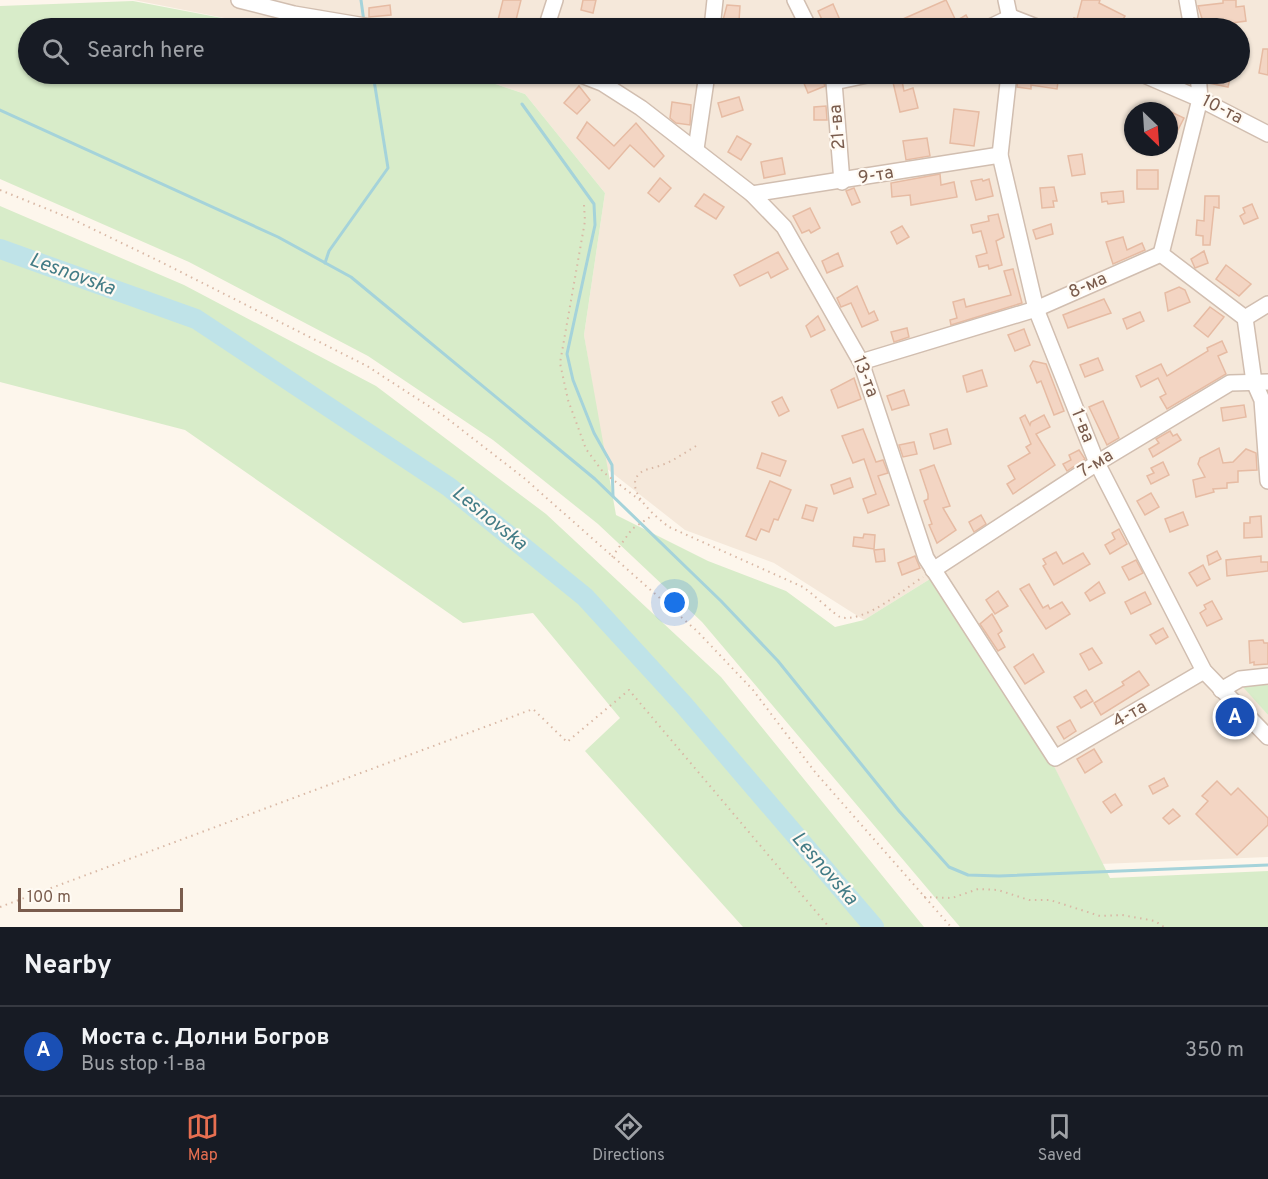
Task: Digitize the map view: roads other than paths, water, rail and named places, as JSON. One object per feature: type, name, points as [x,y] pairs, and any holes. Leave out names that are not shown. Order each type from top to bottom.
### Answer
[{"type":"street","points":[[239,0],[295,7],[337,18]]},
{"type":"street","points":[[549,18],[555,0]]},
{"type":"street","points":[[713,18],[715,0]]},
{"type":"street","points":[[795,0],[804,18]]},
{"type":"street","points":[[1006,0],[1011,18]]},
{"type":"street","points":[[1187,0],[1190,18]]},
{"type":"street","name":"13-та","points":[[605,84],[696,149],[752,194],[784,227],[861,362],[926,558],[1055,758]]},
{"type":"street","points":[[696,149],[706,84]]},
{"type":"street","name":"21-ва","points":[[833,84],[842,182]]},
{"type":"street","name":"1-ва","points":[[1008,84],[1000,155],[1036,309],[1097,463],[1204,671],[1268,737]]},
{"type":"street","name":"10-та","points":[[1165,84],[1268,134]]},
{"type":"street","points":[[1199,84],[1200,99],[1161,254],[1245,318],[1261,382],[1268,481]]},
{"type":"street","name":"9-та","points":[[752,194],[842,182],[1000,155]]},
{"type":"street","name":"8-ма","points":[[861,362],[1036,309],[1161,254]]},
{"type":"street","points":[[1245,318],[1268,304]]},
{"type":"street","name":"7-ма","points":[[933,570],[1097,463],[1230,383],[1261,382]]},
{"type":"street","name":"4-та","points":[[1055,758],[1204,671]]},
{"type":"street","points":[[1221,690],[1240,679],[1268,676]]},
{"type":"waterway","points":[[361,0],[363,18]]},
{"type":"waterway","points":[[325,263],[329,251],[388,168],[375,84]]},
{"type":"waterway","points":[[522,104],[594,204],[595,225],[567,354],[573,380],[594,433],[612,465],[613,496]]},
{"type":"waterway","points":[[0,110],[278,237],[351,277],[595,479],[721,601],[778,661],[899,811],[949,867],[968,875],[999,876],[1268,865]]},
{"type":"waterway","name":"Lesnovska","points":[[0,249],[196,319],[449,487],[585,597],[683,704],[874,927]]},
{"type":"place","name":"Моста с. Долни Богров","points":[[1235,717]]}]
